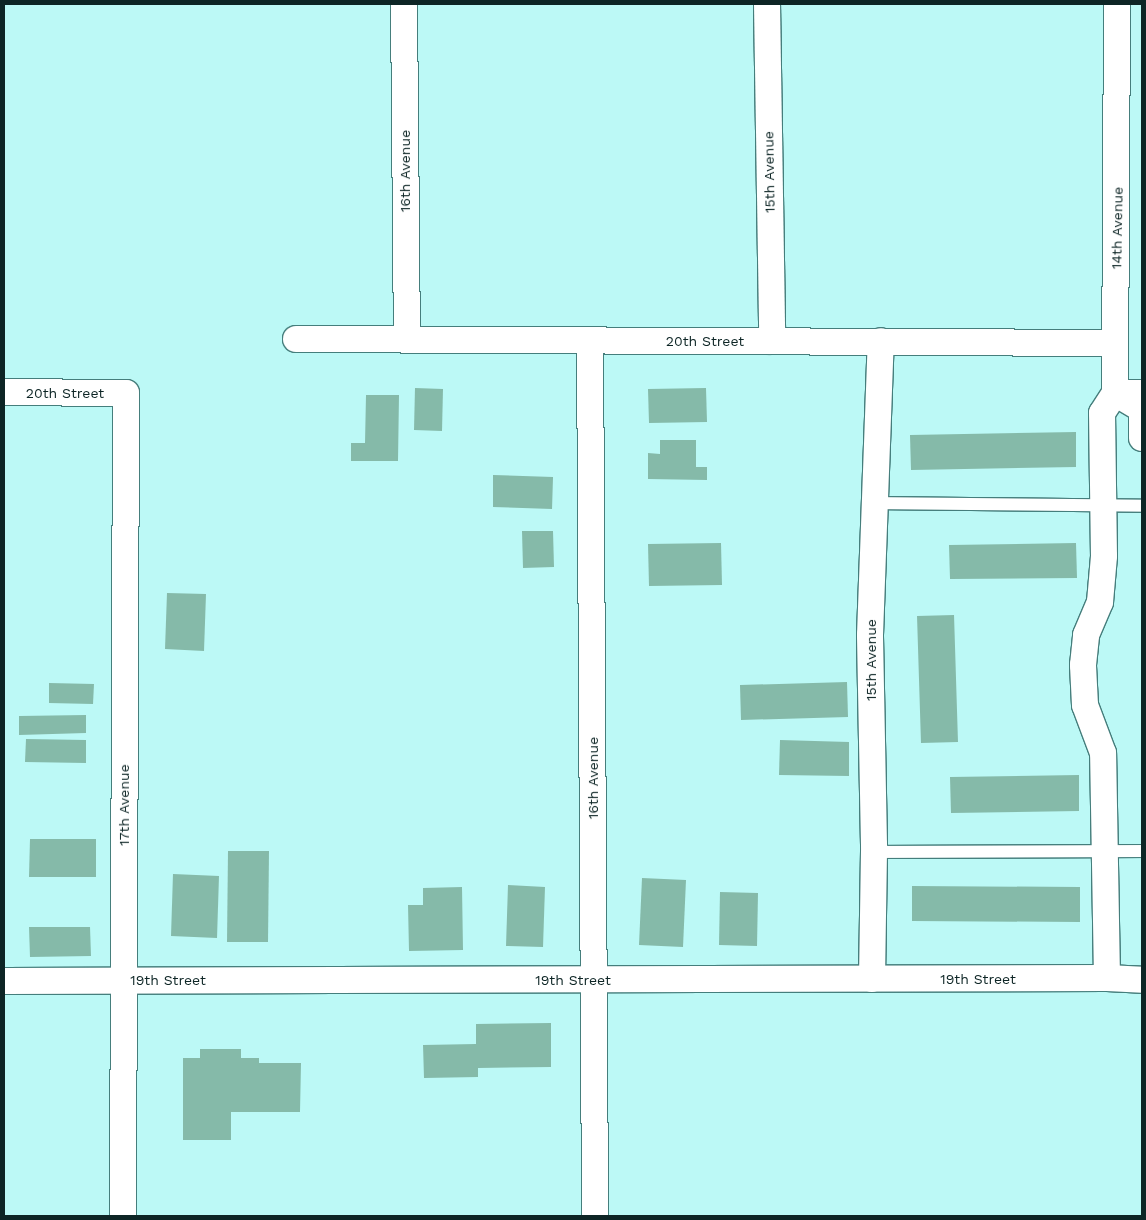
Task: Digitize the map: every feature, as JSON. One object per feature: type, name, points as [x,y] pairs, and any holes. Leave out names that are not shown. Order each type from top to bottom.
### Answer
[{"type":"street","name":"16th Avenue","points":[[404,4],[407,339]]},
{"type":"street","name":"15th Avenue","points":[[767,4],[772,341]]},
{"type":"street","name":"14th Avenue","points":[[1115,393],[1115,343],[1131,53],[1117,4]]},
{"type":"street","name":"20th Street","points":[[296,338],[1115,343]]},
{"type":"street","name":"16th Avenue","points":[[590,340],[595,1216]]},
{"type":"street","name":"15th Avenue","points":[[872,979],[874,852],[870,635],[881,341]]},
{"type":"street","name":"20th Street","points":[[4,392],[126,393]]},
{"type":"street","name":"17th Avenue","points":[[123,1216],[126,393]]},
{"type":"street","points":[[1115,393],[1142,393]]},
{"type":"street","points":[[1115,393],[1142,409],[1142,438]]},
{"type":"street","points":[[1107,978],[1103,753],[1085,705],[1083,665],[1086,635],[1100,602],[1103,505],[1102,413],[1115,393]]},
{"type":"street","name":"19th Street","points":[[4,981],[1107,978],[1142,980]]},
{"type":"lane","points":[[875,503],[1142,506]]},
{"type":"lane","points":[[874,852],[1142,851]]},
{"type":"building","points":[[415,388],[443,389],[442,431],[414,430]]},
{"type":"building","points":[[706,388],[707,422],[649,423],[648,389]]},
{"type":"building","points":[[366,395],[399,395],[398,461],[351,461],[351,443],[365,443]]},
{"type":"building","points":[[1076,432],[1076,467],[911,470],[910,435]]},
{"type":"building","points":[[660,440],[696,440],[696,467],[707,467],[707,480],[648,479],[648,453],[660,454]]},
{"type":"building","points":[[493,475],[553,477],[552,509],[493,507]]},
{"type":"building","points":[[522,531],[553,531],[554,567],[523,568]]},
{"type":"building","points":[[721,543],[722,585],[649,586],[648,544]]},
{"type":"building","points":[[1076,543],[1077,578],[950,579],[949,545]]},
{"type":"building","points":[[167,593],[206,594],[204,651],[165,649]]},
{"type":"building","points":[[954,615],[958,742],[921,743],[917,616]]},
{"type":"building","points":[[847,682],[848,717],[741,720],[740,685]]},
{"type":"building","points":[[49,683],[94,684],[93,704],[49,703]]},
{"type":"building","points":[[86,715],[86,733],[19,735],[19,716]]},
{"type":"building","points":[[26,739],[86,740],[86,763],[25,762]]},
{"type":"building","points":[[780,740],[849,742],[849,776],[779,775]]},
{"type":"building","points":[[1079,775],[1079,811],[951,813],[950,777]]},
{"type":"building","points":[[30,839],[96,839],[96,877],[29,877]]},
{"type":"building","points":[[228,851],[269,851],[268,942],[227,942]]},
{"type":"building","points":[[173,874],[219,876],[217,938],[171,936]]},
{"type":"building","points":[[642,878],[686,880],[683,947],[639,945]]},
{"type":"building","points":[[508,885],[545,887],[543,947],[506,946]]},
{"type":"building","points":[[912,886],[1080,887],[1080,922],[912,921]]},
{"type":"building","points":[[462,887],[463,950],[409,951],[408,905],[423,905],[423,888]]},
{"type":"building","points":[[720,892],[758,893],[757,946],[719,945]]},
{"type":"building","points":[[29,927],[90,927],[91,956],[30,957]]},
{"type":"building","points":[[551,1023],[551,1067],[478,1068],[478,1077],[424,1078],[423,1045],[476,1044],[476,1024]]},
{"type":"building","points":[[200,1049],[241,1049],[241,1058],[259,1058],[259,1063],[301,1063],[300,1112],[231,1112],[231,1140],[183,1140],[183,1058],[200,1058]]}]
